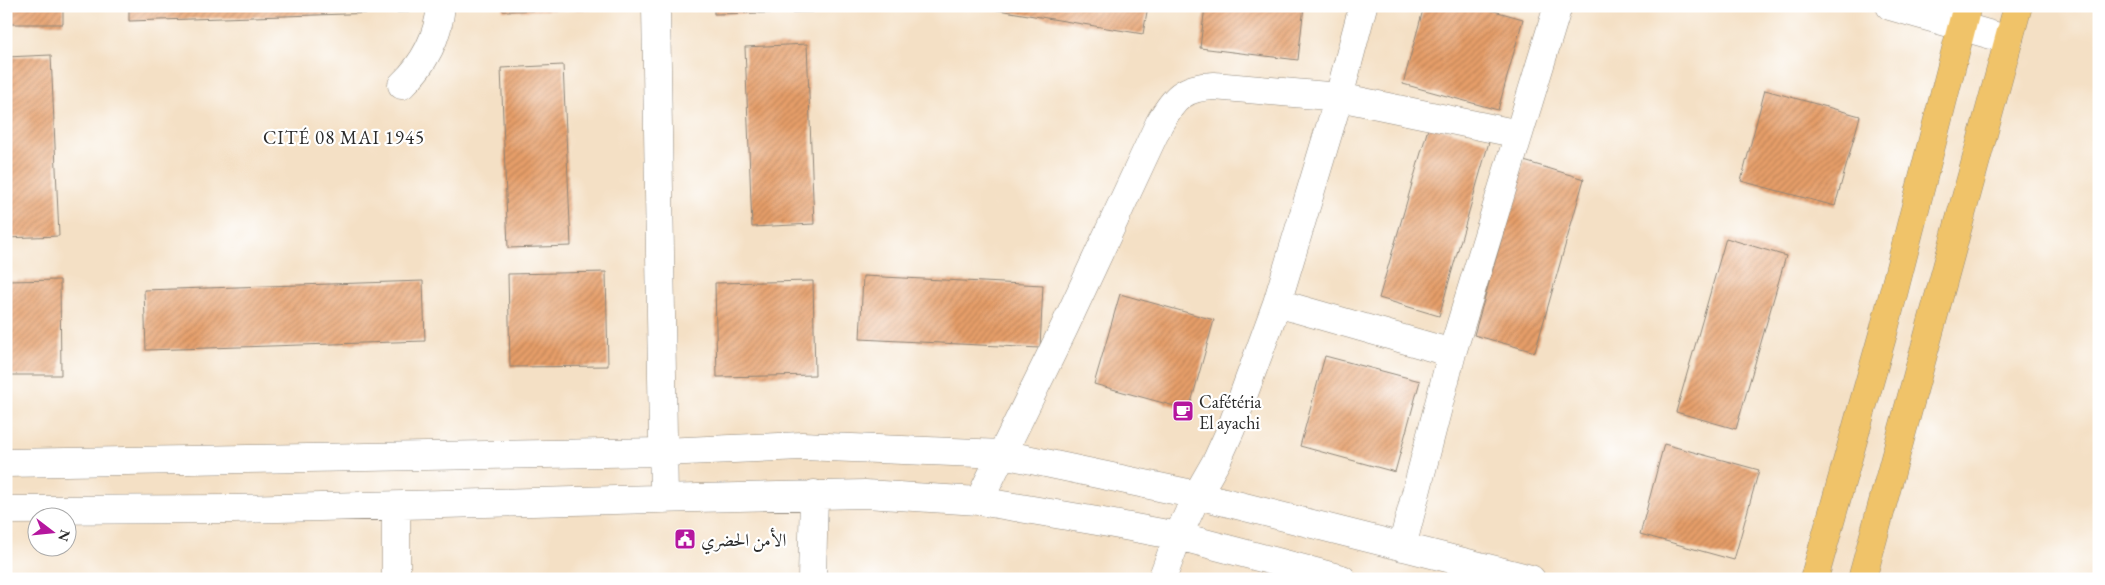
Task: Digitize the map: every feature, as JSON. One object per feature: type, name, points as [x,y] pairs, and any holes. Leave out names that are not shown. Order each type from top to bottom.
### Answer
[{"type":"main road","points":[[1862,579],[2018,6]]},
{"type":"main road","points":[[1814,579],[1884,330],[1964,17]]},
{"type":"main road","points":[[1884,330],[1926,341]]},
{"type":"street","points":[[402,85],[416,71],[432,43],[441,6]]},
{"type":"street","points":[[656,6],[664,499]]},
{"type":"street","points":[[1162,579],[1178,536],[1231,429],[1277,303],[1339,97],[1363,6]]},
{"type":"street","points":[[1402,547],[1452,353],[1558,6]]},
{"type":"street","points":[[1890,6],[1964,17],[2009,40]]},
{"type":"street","points":[[979,501],[1064,328],[1129,186],[1169,106],[1181,94],[1198,86],[1339,97],[1519,134]]},
{"type":"street","points":[[1277,303],[1452,353]]},
{"type":"street","points":[[6,462],[662,452],[802,446],[1003,454],[1197,495],[1531,579]]},
{"type":"street","points":[[812,579],[814,494]]},
{"type":"street","points":[[6,510],[396,506],[865,494],[979,501],[1178,536],[1342,579]]},
{"type":"street","points":[[396,506],[396,579]]},
{"type":"building","points":[[6,6],[63,6],[63,24],[6,24]]},
{"type":"building","points":[[129,6],[408,6],[408,12],[129,21]]},
{"type":"building","points":[[503,6],[601,6],[601,9],[503,11]]},
{"type":"building","points":[[714,6],[812,6],[812,12],[714,14]]},
{"type":"building","points":[[974,6],[1148,6],[1143,34]]},
{"type":"building","points":[[1205,6],[1304,6],[1298,60],[1200,48]]},
{"type":"building","points":[[1424,6],[1476,6],[1523,19],[1498,110],[1403,84]]},
{"type":"building","points":[[807,44],[814,224],[752,227],[745,47]]},
{"type":"building","points":[[51,55],[59,236],[6,238],[6,57]]},
{"type":"building","points":[[563,65],[571,246],[508,248],[501,68]]},
{"type":"building","points":[[1765,90],[1860,116],[1835,206],[1741,181]]},
{"type":"building","points":[[1429,125],[1489,142],[1439,316],[1379,298]]},
{"type":"building","points":[[1524,161],[1584,179],[1535,352],[1474,335]]},
{"type":"building","points":[[1726,238],[1786,256],[1736,429],[1676,412]]},
{"type":"building","points":[[606,272],[608,366],[510,367],[508,274]]},
{"type":"building","points":[[863,276],[1043,285],[1040,348],[860,339]]},
{"type":"building","points":[[60,280],[61,375],[6,375],[6,281]]},
{"type":"building","points":[[423,281],[425,341],[146,350],[144,290]]},
{"type":"building","points":[[813,281],[815,375],[717,377],[715,283]]},
{"type":"building","points":[[1120,294],[1214,320],[1189,410],[1094,384]]},
{"type":"building","points":[[1325,356],[1420,381],[1395,472],[1300,446]]},
{"type":"building","points":[[1664,444],[1759,470],[1734,560],[1640,534]]},
{"type":"place","name":"Cafétéria El ayachi","points":[[1183,411]]},
{"type":"place","name":"الأمن الحضري","points":[[685,539]]},
{"type":"district","name":"CITÉ 08 MAI 1945","points":[[344,137]]}]
